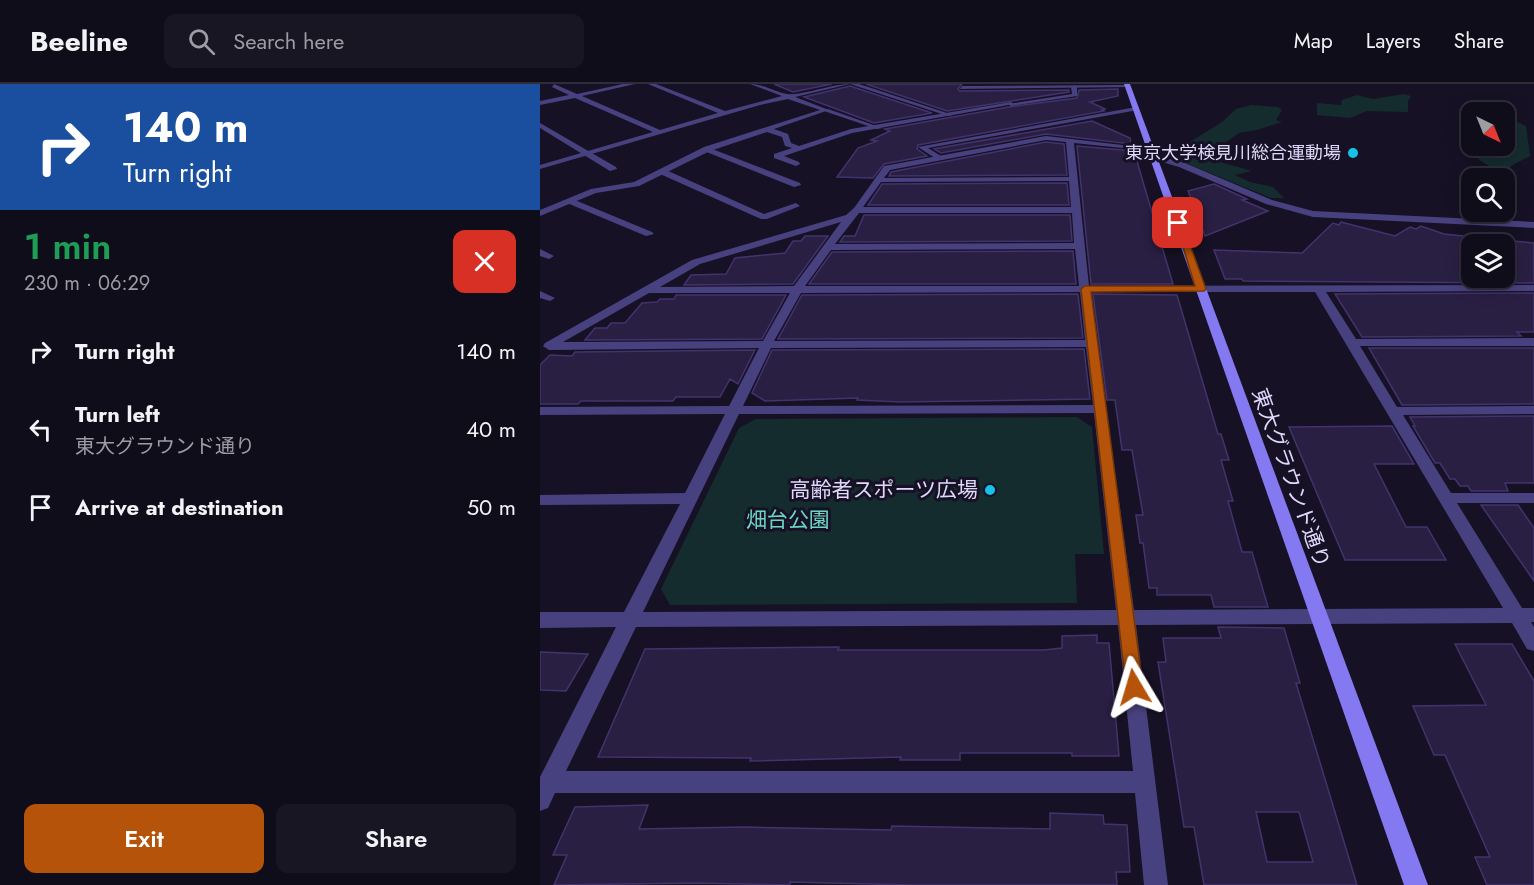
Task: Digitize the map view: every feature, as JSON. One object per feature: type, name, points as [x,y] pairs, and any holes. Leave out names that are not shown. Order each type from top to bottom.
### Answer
[{"type":"street","points":[[540,103],[632,84]]},
{"type":"street","points":[[651,84],[724,113]]},
{"type":"street","points":[[753,84],[879,128]]},
{"type":"street","points":[[540,167],[724,113],[847,84]]},
{"type":"street","points":[[853,84],[950,115]]},
{"type":"street","points":[[951,84],[1011,105]]},
{"type":"street","points":[[962,88],[1128,85]]},
{"type":"street","name":"東大グラウンド通り","points":[[1128,85],[1416,885]]},
{"type":"street","points":[[554,86],[659,132]]},
{"type":"street","points":[[796,164],[777,156],[851,131],[1075,95],[1074,87]]},
{"type":"street","points":[[938,158],[922,147],[1136,109]]},
{"type":"street","points":[[540,213],[594,191],[636,184],[707,149],[826,110]]},
{"type":"street","points":[[540,125],[613,169]]},
{"type":"street","points":[[765,129],[785,136],[788,144],[800,149]]},
{"type":"street","points":[[1146,782],[545,791],[767,344],[798,289],[887,168],[1046,138],[1154,153],[1269,202],[1313,214],[1534,225]]},
{"type":"street","points":[[1070,141],[1079,246],[1126,615],[1156,885]]},
{"type":"street","points":[[707,149],[797,186]]},
{"type":"street","points":[[663,172],[764,217],[796,206]]},
{"type":"street","points":[[880,180],[1074,179]]},
{"type":"street","points":[[570,201],[649,234]]},
{"type":"street","points":[[544,348],[696,262],[853,213],[1076,210]]},
{"type":"street","points":[[828,247],[1079,246]]},
{"type":"street","points":[[649,290],[1534,288]]},
{"type":"street","points":[[1318,289],[1446,498],[1525,615],[1534,643]]},
{"type":"street","points":[[1351,343],[1534,342]]},
{"type":"street","points":[[544,348],[767,344],[1093,343]]},
{"type":"street","points":[[540,411],[1100,409]]},
{"type":"street","points":[[1391,411],[1534,410]]},
{"type":"street","points":[[540,500],[691,498]]},
{"type":"street","points":[[1446,498],[1534,498]]},
{"type":"street","points":[[540,620],[1126,615],[1525,615]]},
{"type":"green space","points":[[1404,94],[1411,96],[1408,101],[1408,112],[1367,111],[1350,118],[1317,115],[1317,103],[1341,105],[1342,100],[1357,95],[1373,99]]},
{"type":"green space","points":[[1251,105],[1278,107],[1282,110],[1276,120],[1282,122],[1239,133],[1222,145],[1228,154],[1202,157],[1252,171],[1235,175],[1250,182],[1273,187],[1284,198],[1271,198],[1181,161],[1177,150],[1222,122],[1236,109]]},
{"type":"green space","points":[[1515,121],[1526,126],[1530,156],[1510,168],[1492,168],[1478,159],[1479,156],[1515,156]]},
{"type":"green space","name":"畑台公園","points":[[1077,417],[1092,427],[1104,554],[1075,554],[1077,603],[670,605],[661,589],[739,428],[756,419]]},
{"type":"building","points":[[774,84],[832,84],[793,92]]},
{"type":"building","points":[[866,84],[962,84],[958,89],[960,91],[1069,90],[1069,92],[947,111]]},
{"type":"building","points":[[850,86],[932,113],[874,123],[804,97]]},
{"type":"building","points":[[1118,89],[1118,96],[1090,102],[1105,109],[1102,110],[1104,111],[918,145],[917,149],[927,156],[884,164],[873,178],[837,177],[858,148],[877,141],[871,140],[890,131],[885,129],[1009,107],[1077,98],[1079,90]]},
{"type":"building","points":[[1092,121],[1130,138],[1131,144],[1046,134],[941,153],[934,149]]},
{"type":"building","points":[[1046,142],[1064,144],[1067,175],[889,176],[891,172]]},
{"type":"building","points":[[1077,146],[1134,151],[1173,284],[1091,284]]},
{"type":"building","points":[[1067,183],[1069,205],[868,205],[882,184]]},
{"type":"building","points":[[1214,184],[1268,211],[1205,236],[1188,191]]},
{"type":"building","points":[[864,215],[1070,215],[1072,241],[840,242],[844,236],[855,236]]},
{"type":"building","points":[[1341,222],[1395,236],[1410,227],[1416,229],[1421,226],[1444,234],[1461,236],[1461,282],[1225,279],[1214,250],[1302,253],[1333,223],[1339,225]]},
{"type":"building","points":[[805,236],[828,236],[793,284],[684,285],[691,275],[726,274],[735,258],[785,253],[793,241],[801,241]]},
{"type":"building","points":[[1515,241],[1534,243],[1534,283],[1515,283]]},
{"type":"building","points":[[1073,251],[1076,284],[809,284],[832,252]]},
{"type":"building","points":[[1534,293],[1534,332],[1517,332],[1521,336],[1362,337],[1335,294]]},
{"type":"building","points":[[1078,294],[1083,338],[778,339],[802,295]]},
{"type":"building","points":[[1093,294],[1177,295],[1218,434],[1221,434],[1229,460],[1221,460],[1233,501],[1228,501],[1242,552],[1252,552],[1268,607],[1214,607],[1211,595],[1157,595],[1157,588],[1149,588],[1143,543],[1140,543],[1136,515],[1143,515],[1132,450],[1122,450],[1115,400],[1107,400]]},
{"type":"building","points":[[676,295],[786,295],[762,339],[585,340],[595,328],[607,328],[611,323],[625,323],[642,303],[674,299]]},
{"type":"building","points":[[1369,348],[1534,348],[1534,404],[1402,405]]},
{"type":"building","points":[[1084,349],[1090,399],[901,402],[857,400],[858,398],[765,401],[752,393],[772,350]]},
{"type":"building","points":[[755,350],[738,384],[730,379],[720,397],[676,397],[673,401],[581,401],[578,404],[540,404],[540,365],[550,355],[572,356],[575,352]]},
{"type":"building","points":[[1534,416],[1534,483],[1505,483],[1508,491],[1471,491],[1468,486],[1460,486],[1455,479],[1450,479],[1440,463],[1435,463],[1410,417]]},
{"type":"building","points":[[1392,426],[1414,464],[1374,464],[1406,527],[1427,527],[1446,560],[1345,560],[1289,427]]},
{"type":"building","points":[[1481,505],[1518,505],[1534,528],[1534,581]]},
{"type":"building","points":[[1218,627],[1284,628],[1300,683],[1296,683],[1357,885],[1204,885],[1194,827],[1184,827],[1158,662],[1166,662],[1163,638],[1221,638]],"holes":[[[1256,812],[1299,812],[1313,862],[1267,862]]]},
{"type":"building","points":[[1097,635],[1097,643],[1109,643],[1119,756],[1072,756],[1072,753],[960,753],[960,760],[900,760],[901,757],[750,761],[751,758],[598,757],[645,649],[839,647],[838,650],[1044,650],[1062,648],[1062,636]]},
{"type":"building","points":[[1455,644],[1512,644],[1534,681],[1534,885],[1487,885],[1475,857],[1490,857],[1445,755],[1434,755],[1413,706],[1486,705]]},
{"type":"building","points":[[540,652],[588,654],[566,691],[540,690]]},
{"type":"building","points":[[648,805],[639,829],[743,827],[891,830],[892,826],[1050,829],[1050,813],[1103,815],[1104,824],[1127,825],[1130,872],[1116,872],[1117,885],[912,885],[790,882],[790,885],[696,883],[554,885],[567,855],[553,855],[575,807]]},
{"type":"place","name":"東京大学検見川総合運動場","points":[[1353,153]]},
{"type":"place","name":"高齢者スポーツ広場","points":[[990,490]]},
{"type":"route","points":[[1134,687],[1085,289],[1201,289],[1178,223]]}]
